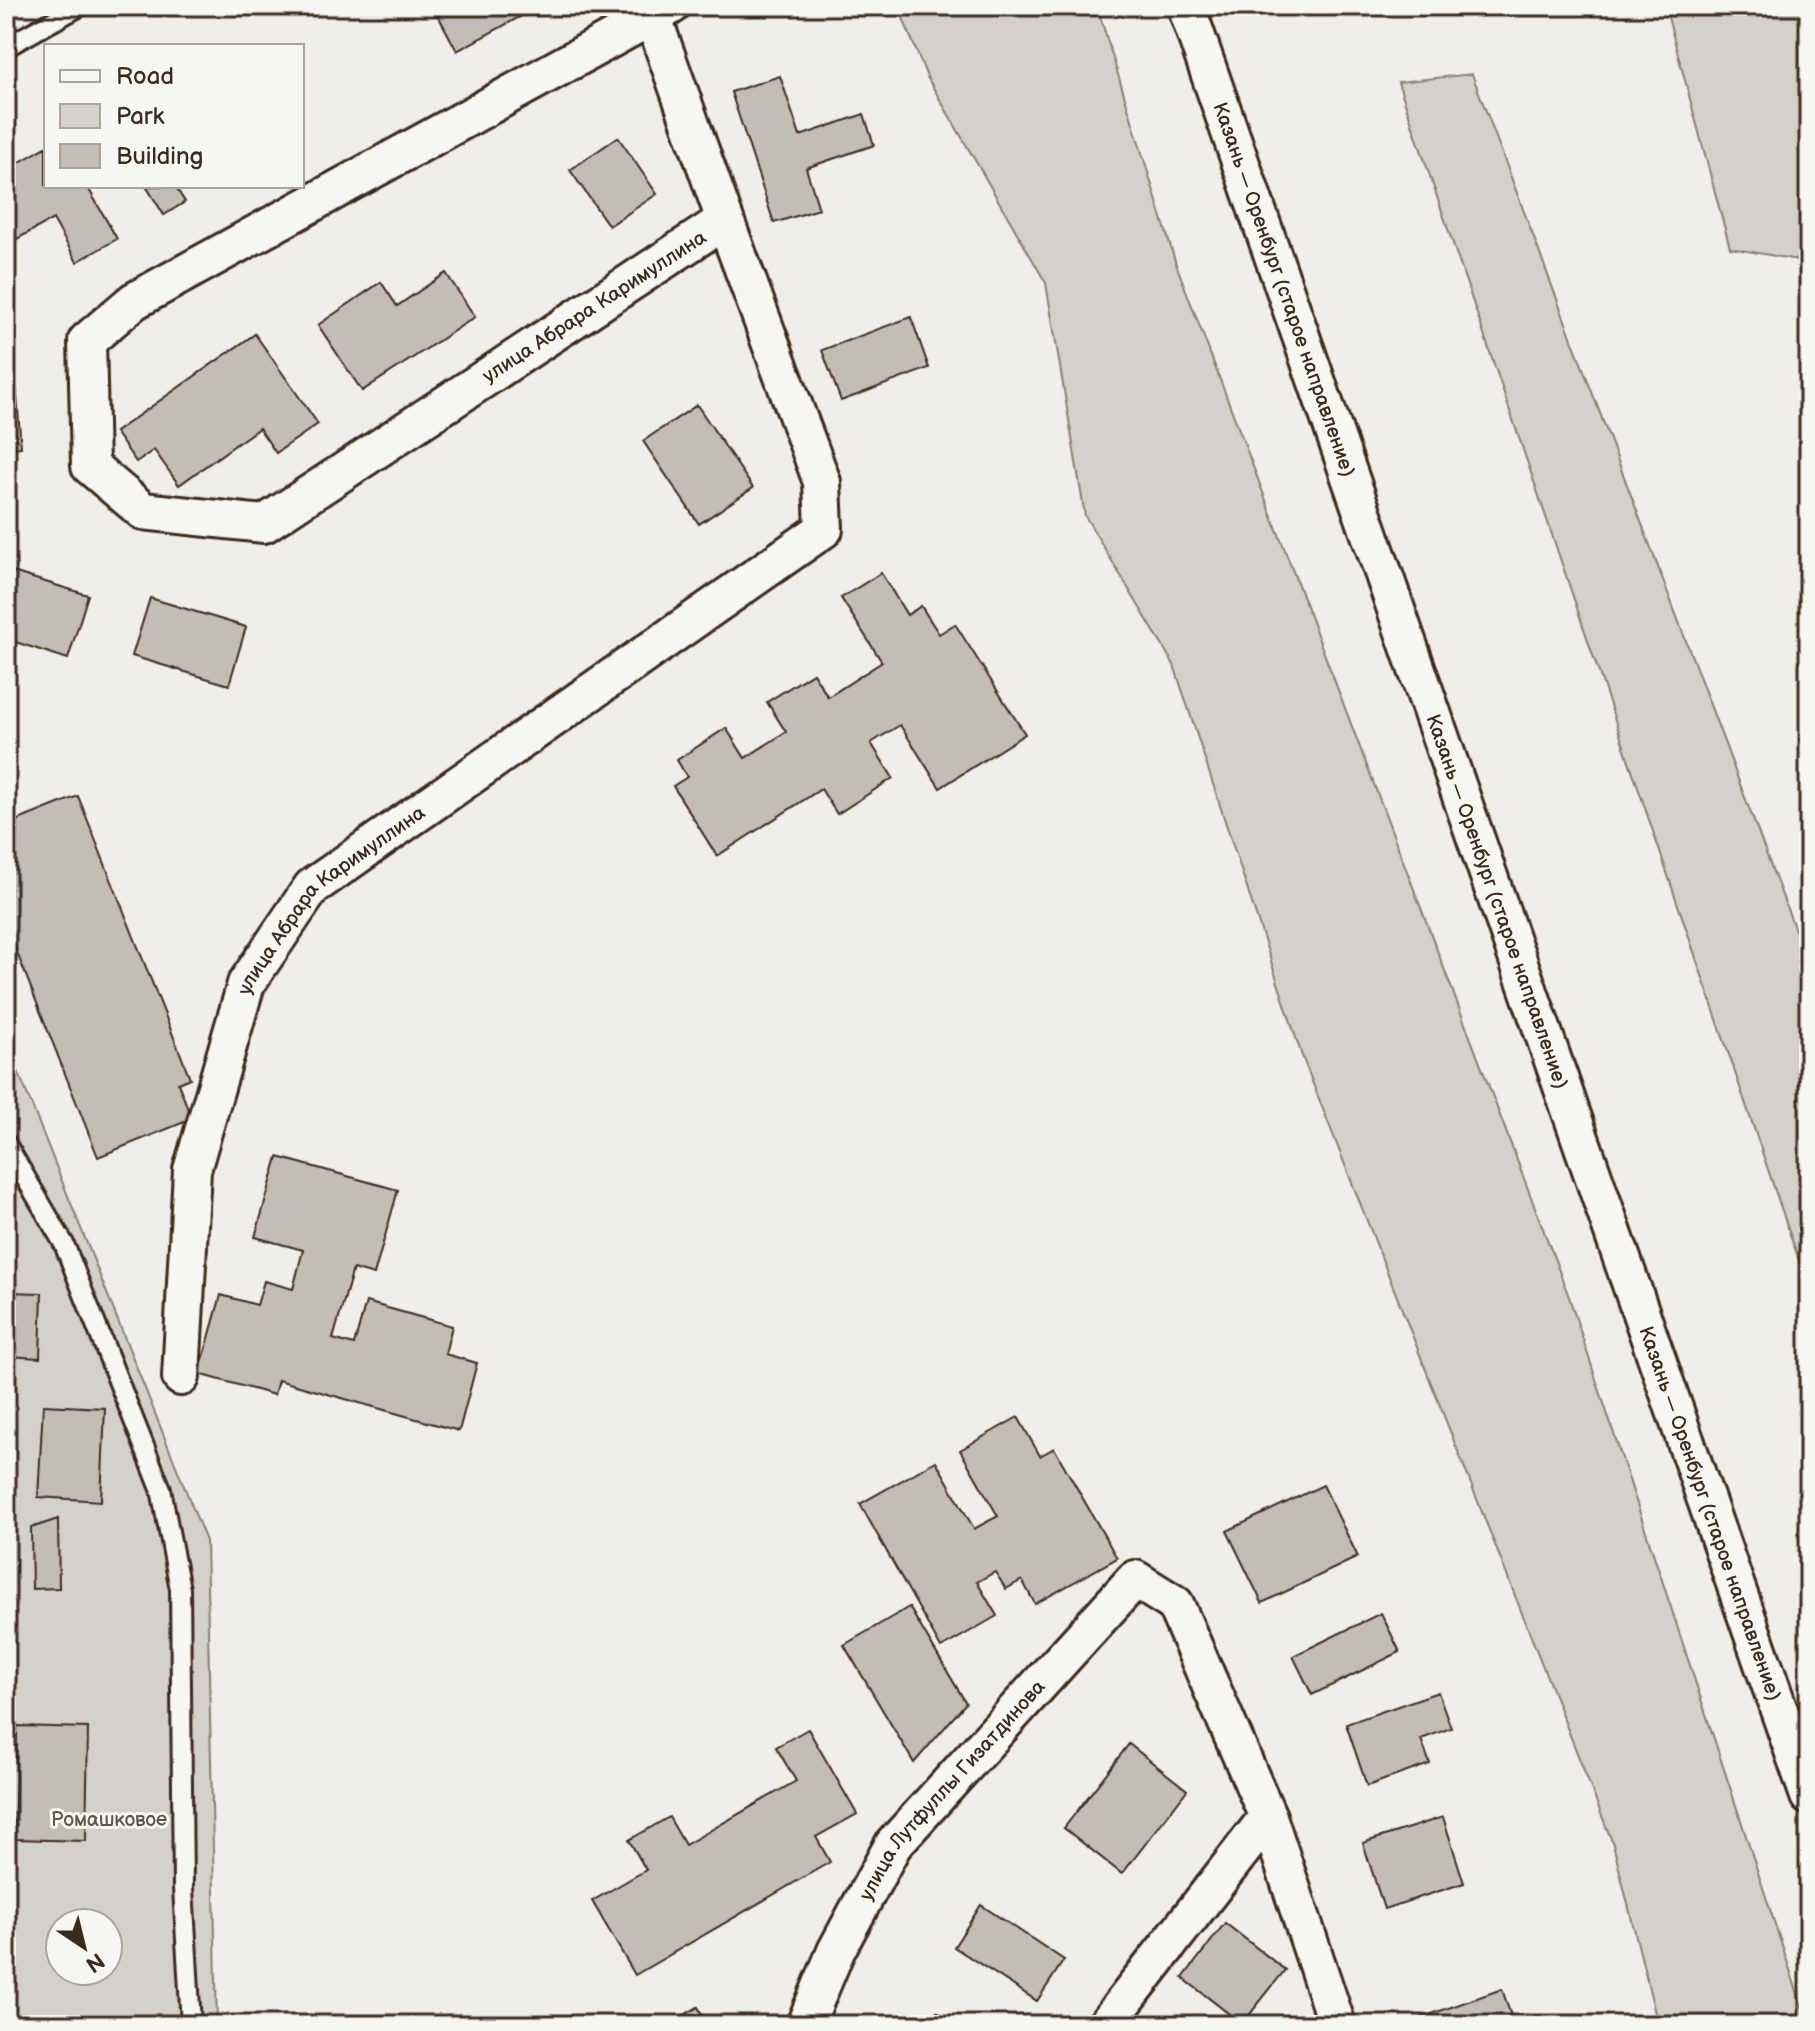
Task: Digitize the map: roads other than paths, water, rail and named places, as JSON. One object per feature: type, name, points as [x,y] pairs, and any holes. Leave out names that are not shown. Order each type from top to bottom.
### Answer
[{"type":"street","name":"Казань — Оренбург (старое направление)","points":[[1186,6],[1809,1796]]},
{"type":"street","points":[[662,12],[725,220]]},
{"type":"street","name":"улица Абрара Каримуллина","points":[[181,1377],[192,1170],[246,984],[312,887],[824,529],[822,482],[725,220],[264,524],[143,511],[90,466],[87,341],[134,301],[662,12]]},
{"type":"street","name":"улица Лутфуллы Гизатдинова","points":[[805,2025],[836,1951],[893,1845],[1135,1579],[1175,1604],[1268,1817]]},
{"type":"street","points":[[1106,2025],[1268,1817]]},
{"type":"street","points":[[1268,1817],[1337,2025]]},
{"type":"lane","points":[[6,47],[70,8]]},
{"type":"lane","points":[[6,1144],[64,1244],[161,1489],[180,1589],[183,1888],[191,2025]]},
{"type":"park label","name":"Ромашковое","points":[[109,1819]]}]
